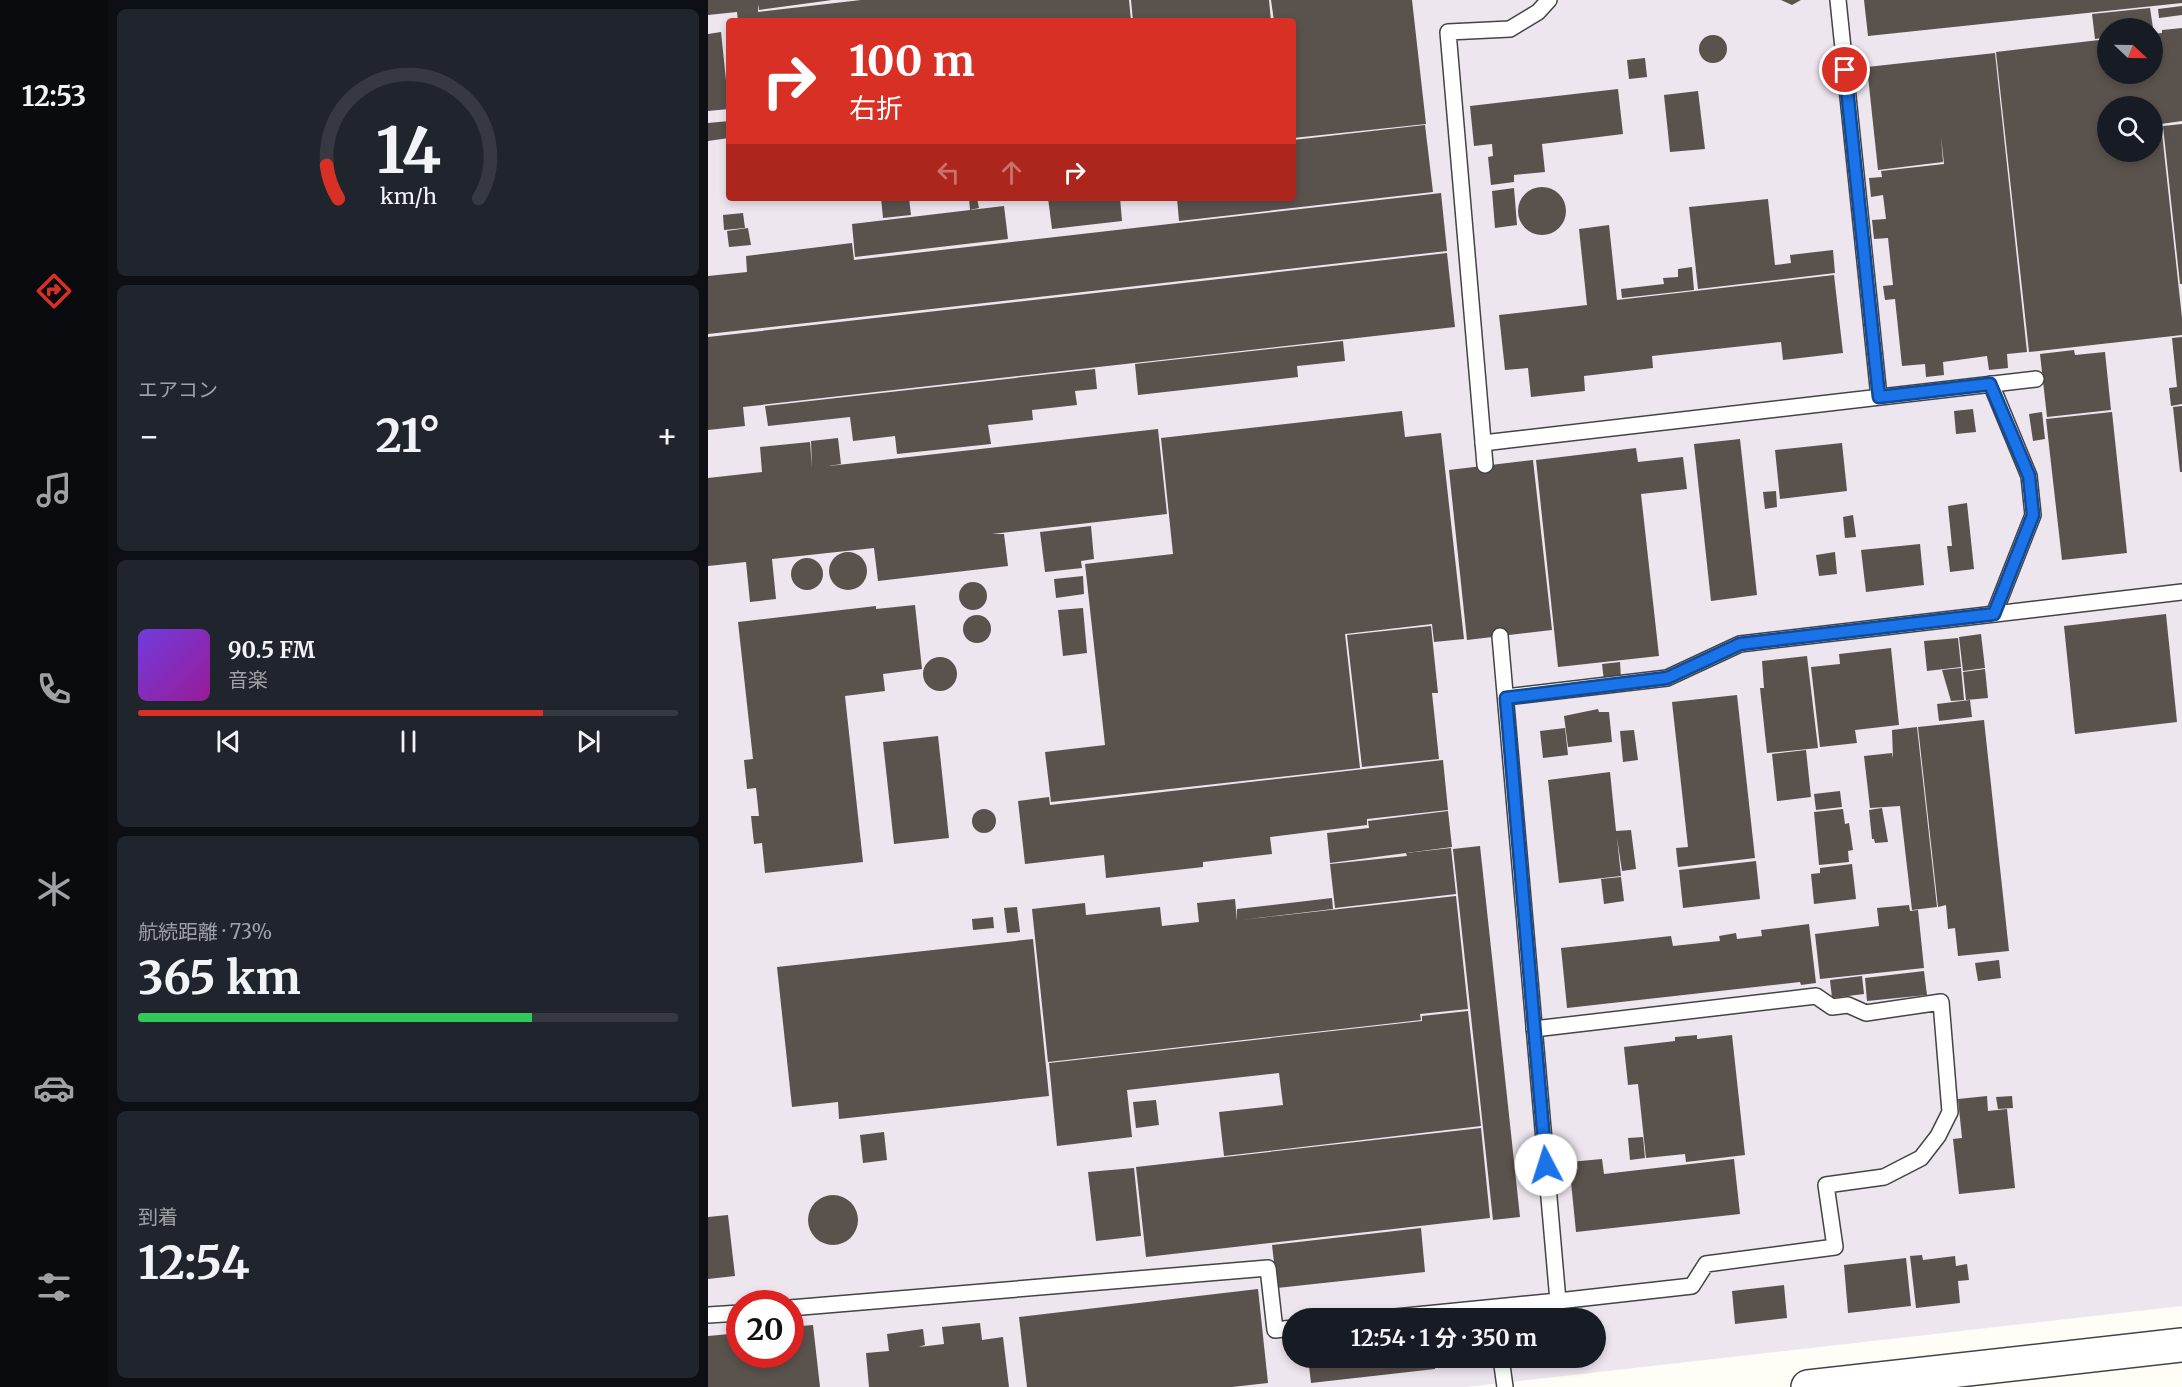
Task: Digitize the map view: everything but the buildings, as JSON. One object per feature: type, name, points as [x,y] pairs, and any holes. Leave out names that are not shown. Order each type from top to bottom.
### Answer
[{"type":"street","points":[[1808,1387],[2182,1345]]},
{"type":"lane","points":[[1485,465],[1448,32],[1510,29],[1538,12],[1549,0]]},
{"type":"lane","points":[[1838,0],[1879,397]]},
{"type":"lane","points":[[1483,443],[2036,379]]},
{"type":"lane","points":[[1990,384],[2029,476],[2033,515],[1994,614]]},
{"type":"lane","points":[[1506,698],[1667,678],[1740,644],[2182,592]]},
{"type":"lane","points":[[1500,636],[1558,1301]]},
{"type":"lane","points":[[1521,1308],[1558,1301],[1692,1286],[1706,1264],[1835,1247],[1826,1185],[1884,1177],[1921,1158],[1938,1136],[1950,1112],[1941,1002],[1866,1013],[1848,1005],[1832,1007],[1816,996],[1534,1029]]},
{"type":"lane","points":[[804,1307],[1268,1268],[1275,1330],[1282,1329]]},
{"type":"lane","points":[[708,1316],[726,1314]]},
{"type":"lane","points":[[1502,1368],[1505,1387]]},
{"type":"shaded area","points":[[708,0],[2182,0],[2182,1306],[1466,1387],[708,1387]]},
{"type":"route","points":[[1546,1165],[1506,698],[1667,678],[1740,644],[1994,614],[2033,515],[2029,476],[1990,384],[1879,397],[1845,70]]}]
